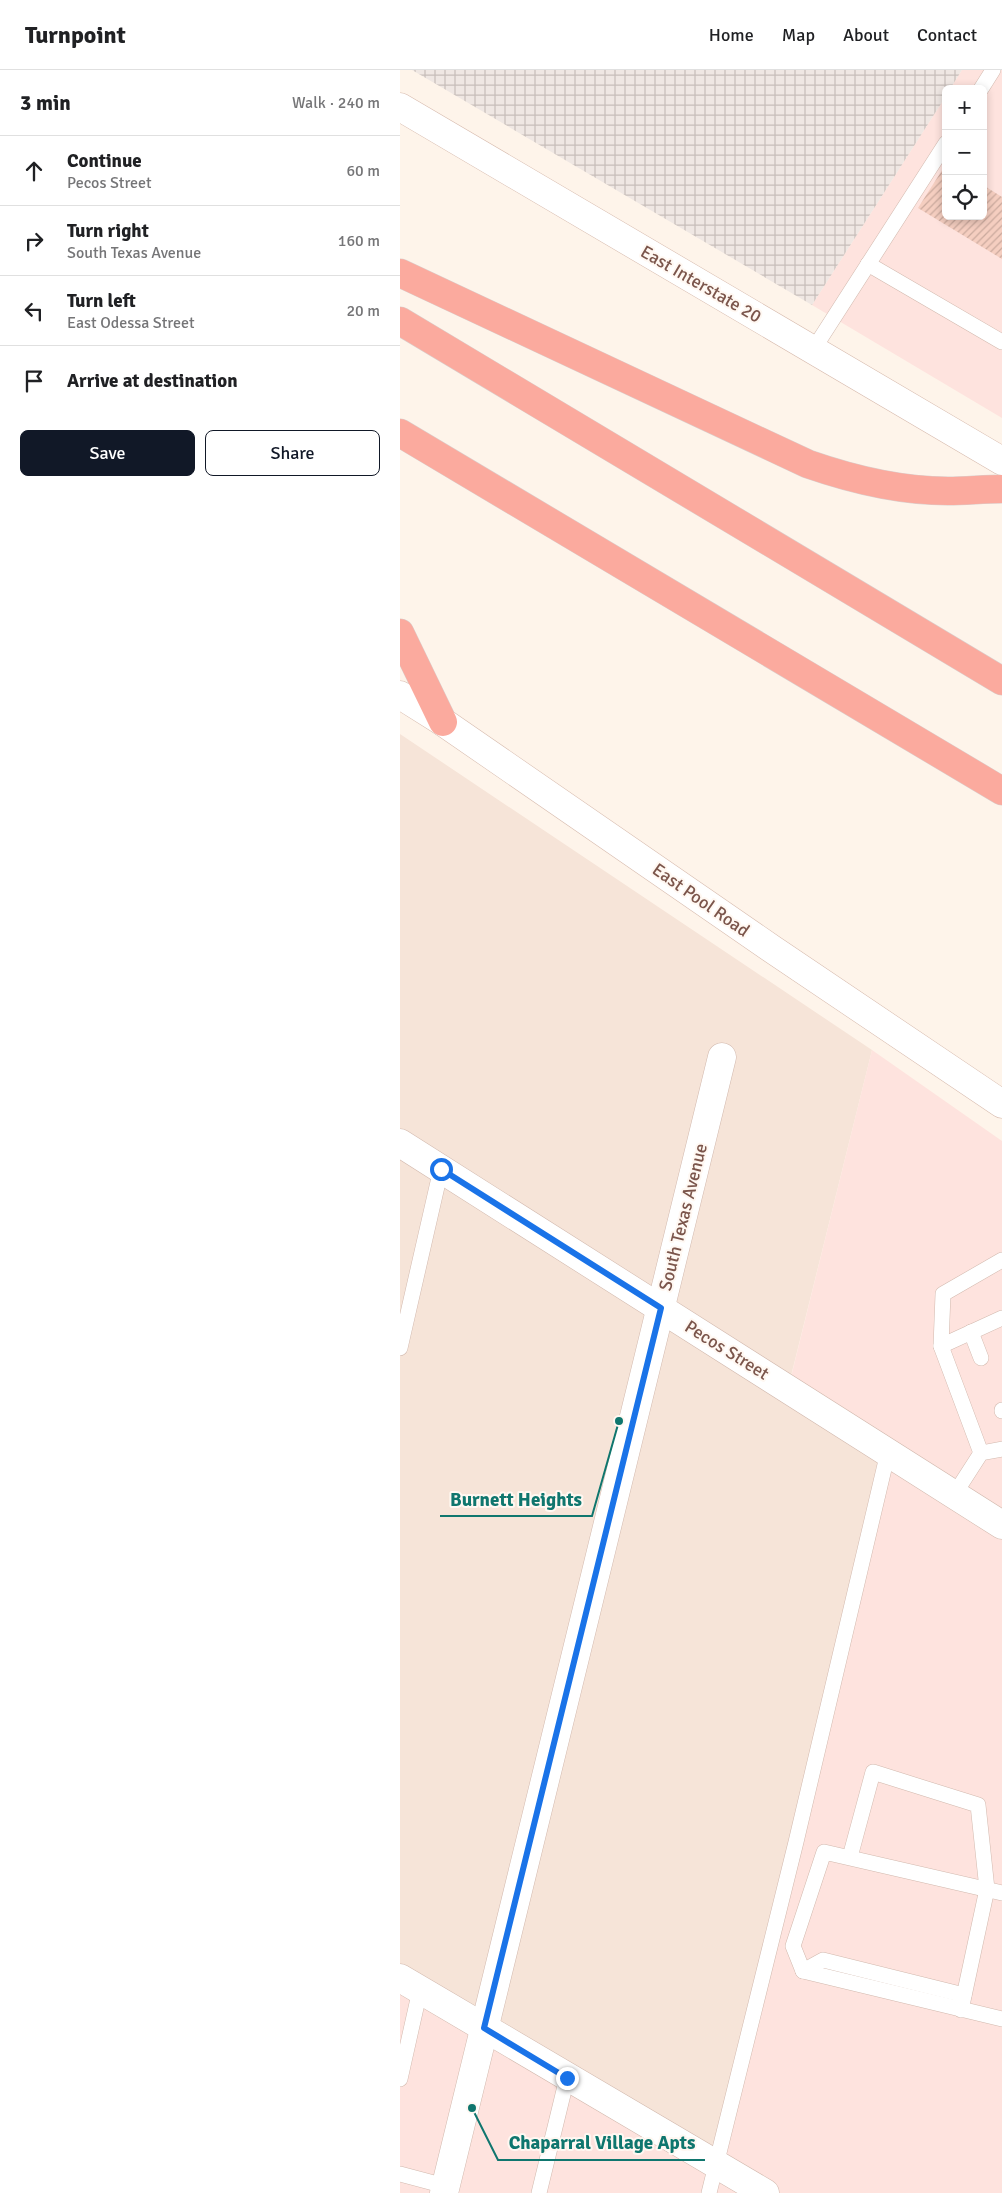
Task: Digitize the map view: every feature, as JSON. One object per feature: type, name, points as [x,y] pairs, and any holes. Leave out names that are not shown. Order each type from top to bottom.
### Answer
[{"type":"highway","points":[[400,273],[817,467],[854,479],[914,490],[1002,489]]},
{"type":"highway","points":[[400,321],[1002,681]]},
{"type":"highway","points":[[400,433],[1002,791]]},
{"type":"highway","points":[[400,633],[443,722]]},
{"type":"street","name":"East Interstate 20","points":[[400,107],[1002,461]]},
{"type":"street","name":"East Pool Road","points":[[400,694],[1002,1104]]},
{"type":"street","name":"South Texas Avenue","points":[[444,2190],[722,1057]]},
{"type":"street","name":"Pecos Street","points":[[400,1143],[1002,1526]]},
{"type":"street","points":[[410,1984],[765,2193]]},
{"type":"lane","points":[[984,85],[993,70]]},
{"type":"lane","points":[[813,350],[942,150]]},
{"type":"lane","points":[[868,264],[1002,342]]},
{"type":"lane","points":[[400,1348],[441,1169]]},
{"type":"lane","points":[[981,1453],[941,1346],[943,1294],[1002,1260]]},
{"type":"lane","points":[[941,1346],[1002,1318]]},
{"type":"lane","points":[[971,1332],[981,1358]]},
{"type":"lane","points":[[954,1495],[981,1453],[1002,1449]]},
{"type":"lane","points":[[709,2193],[796,1842],[888,1452]]},
{"type":"lane","points":[[850,1857],[873,1772],[978,1805],[987,1889],[962,2002]]},
{"type":"lane","points":[[1002,1893],[824,1852],[793,1946],[803,1971],[962,2002],[1002,2019]]},
{"type":"lane","points":[[400,2079],[410,1984]]},
{"type":"lane","points":[[539,2193],[567,2078]]},
{"type":"lane","points":[[400,2174],[444,2190]]},
{"type":"shaded area","points":[[412,70],[962,70],[953,85],[942,85],[942,102],[812,305]]},
{"type":"shaded area","points":[[962,70],[1002,70],[1002,418],[812,305],[942,102],[942,220],[987,220],[987,85],[953,85]]},
{"type":"shaded area","points":[[400,734],[872,1050],[788,1388],[890,1454],[714,2163],[400,1977]]},
{"type":"shaded area","points":[[872,1050],[1002,1141],[1002,2193],[400,2193],[400,1977],[714,2163],[890,1454],[788,1389]]},
{"type":"building","points":[[942,170],[942,220],[987,220],[987,188],[1002,197],[1002,259],[918,208]]},
{"type":"place","name":"Burnett Heights","points":[[619,1421]]},
{"type":"place","name":"Chaparral Village Apts","points":[[472,2108]]},
{"type":"route","points":[[441,1169],[661,1308],[484,2028],[567,2078]]}]
